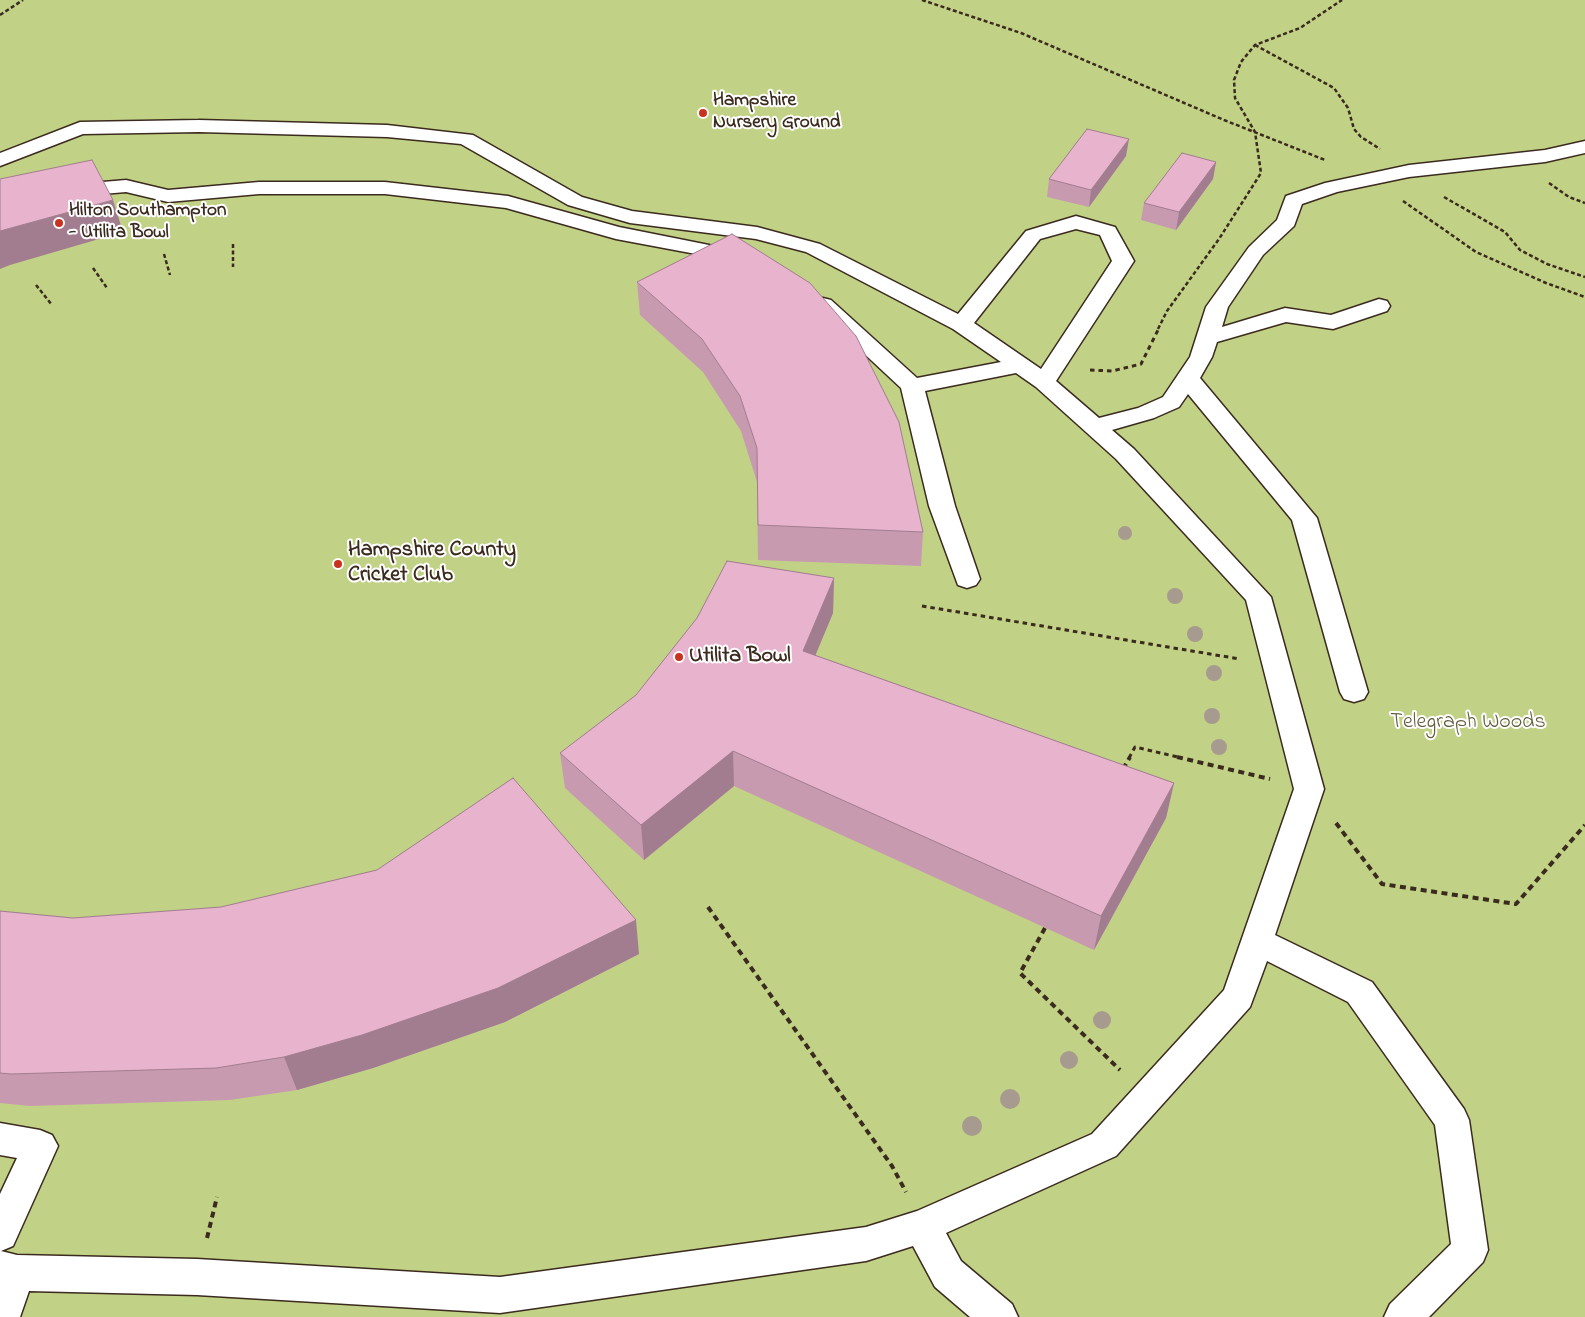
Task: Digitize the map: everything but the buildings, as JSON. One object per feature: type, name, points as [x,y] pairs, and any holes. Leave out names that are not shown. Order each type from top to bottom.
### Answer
[{"type":"lane","points":[[0,160],[80,128],[199,126],[387,131],[466,139],[575,201],[630,216],[757,233],[813,248],[961,324],[1038,373],[1125,454],[1258,597],[1309,789],[1238,996],[1104,1146],[922,1226],[866,1244],[500,1295],[197,1277],[8,1271],[1,1317]]},
{"type":"lane","points":[[1095,427],[1146,413],[1171,402],[1201,357],[1217,307],[1256,252],[1287,222],[1293,200],[1332,187],[1412,171],[1545,156],[1585,147]]},
{"type":"lane","points":[[0,212],[91,190],[126,186],[168,196],[259,188],[385,188],[508,202],[616,233],[702,249],[755,272]]},
{"type":"lane","points":[[912,386],[1038,373],[1123,261],[1108,231],[1076,222],[1033,235],[961,324]]},
{"type":"lane","points":[[809,296],[818,300],[912,386],[942,506],[967,579]]},
{"type":"lane","points":[[1207,338],[1285,315],[1333,322],[1379,306]]},
{"type":"lane","points":[[1188,379],[1304,518],[1354,692]]},
{"type":"lane","points":[[1257,941],[1360,992],[1452,1120],[1470,1250],[1403,1317]]},
{"type":"lane","points":[[0,1139],[40,1146],[0,1234]]},
{"type":"lane","points":[[922,1226],[948,1274],[999,1317]]},
{"type":"path","points":[[0,15],[23,0]]},
{"type":"path","points":[[922,0],[1021,33],[1371,179],[1476,252],[1546,283],[1585,297]]},
{"type":"path","points":[[1038,373],[1112,371],[1141,364],[1167,311],[1228,225],[1261,173],[1255,132],[1236,98],[1234,80],[1241,62],[1255,45],[1300,28],[1342,0]]},
{"type":"path","points":[[1255,45],[1334,88],[1342,97],[1354,129],[1361,137],[1412,171],[1430,188],[1505,232],[1520,250],[1547,264],[1585,277]]},
{"type":"path","points":[[233,244],[233,267]]},
{"type":"path","points":[[164,254],[170,275]]},
{"type":"path","points":[[94,268],[107,288]]},
{"type":"path","points":[[36,285],[52,304]]},
{"type":"path","points":[[922,606],[1277,665]]},
{"type":"path","points":[[1121,772],[1135,747],[1309,789],[1382,884],[1516,904],[1585,825]]},
{"type":"path","points":[[708,907],[892,1166],[922,1226]]},
{"type":"path","points":[[1045,928],[1020,973],[1147,1097]]},
{"type":"green space","name":"Utilita Bowl","points":[[0,0],[1585,0],[1585,1317],[0,1317]]},
{"type":"place","name":"Hampshire Nursery Ground","points":[[703,113]]},
{"type":"place","name":"Hilton Southampton - Utilita Bowl","points":[[59,223]]},
{"type":"place","name":"Hampshire County Cricket Club","points":[[338,564]]},
{"type":"place","name":"Utilita Bowl","points":[[679,657]]},
{"type":"park label","name":"Telegraph Woods","points":[[1468,723]]}]
